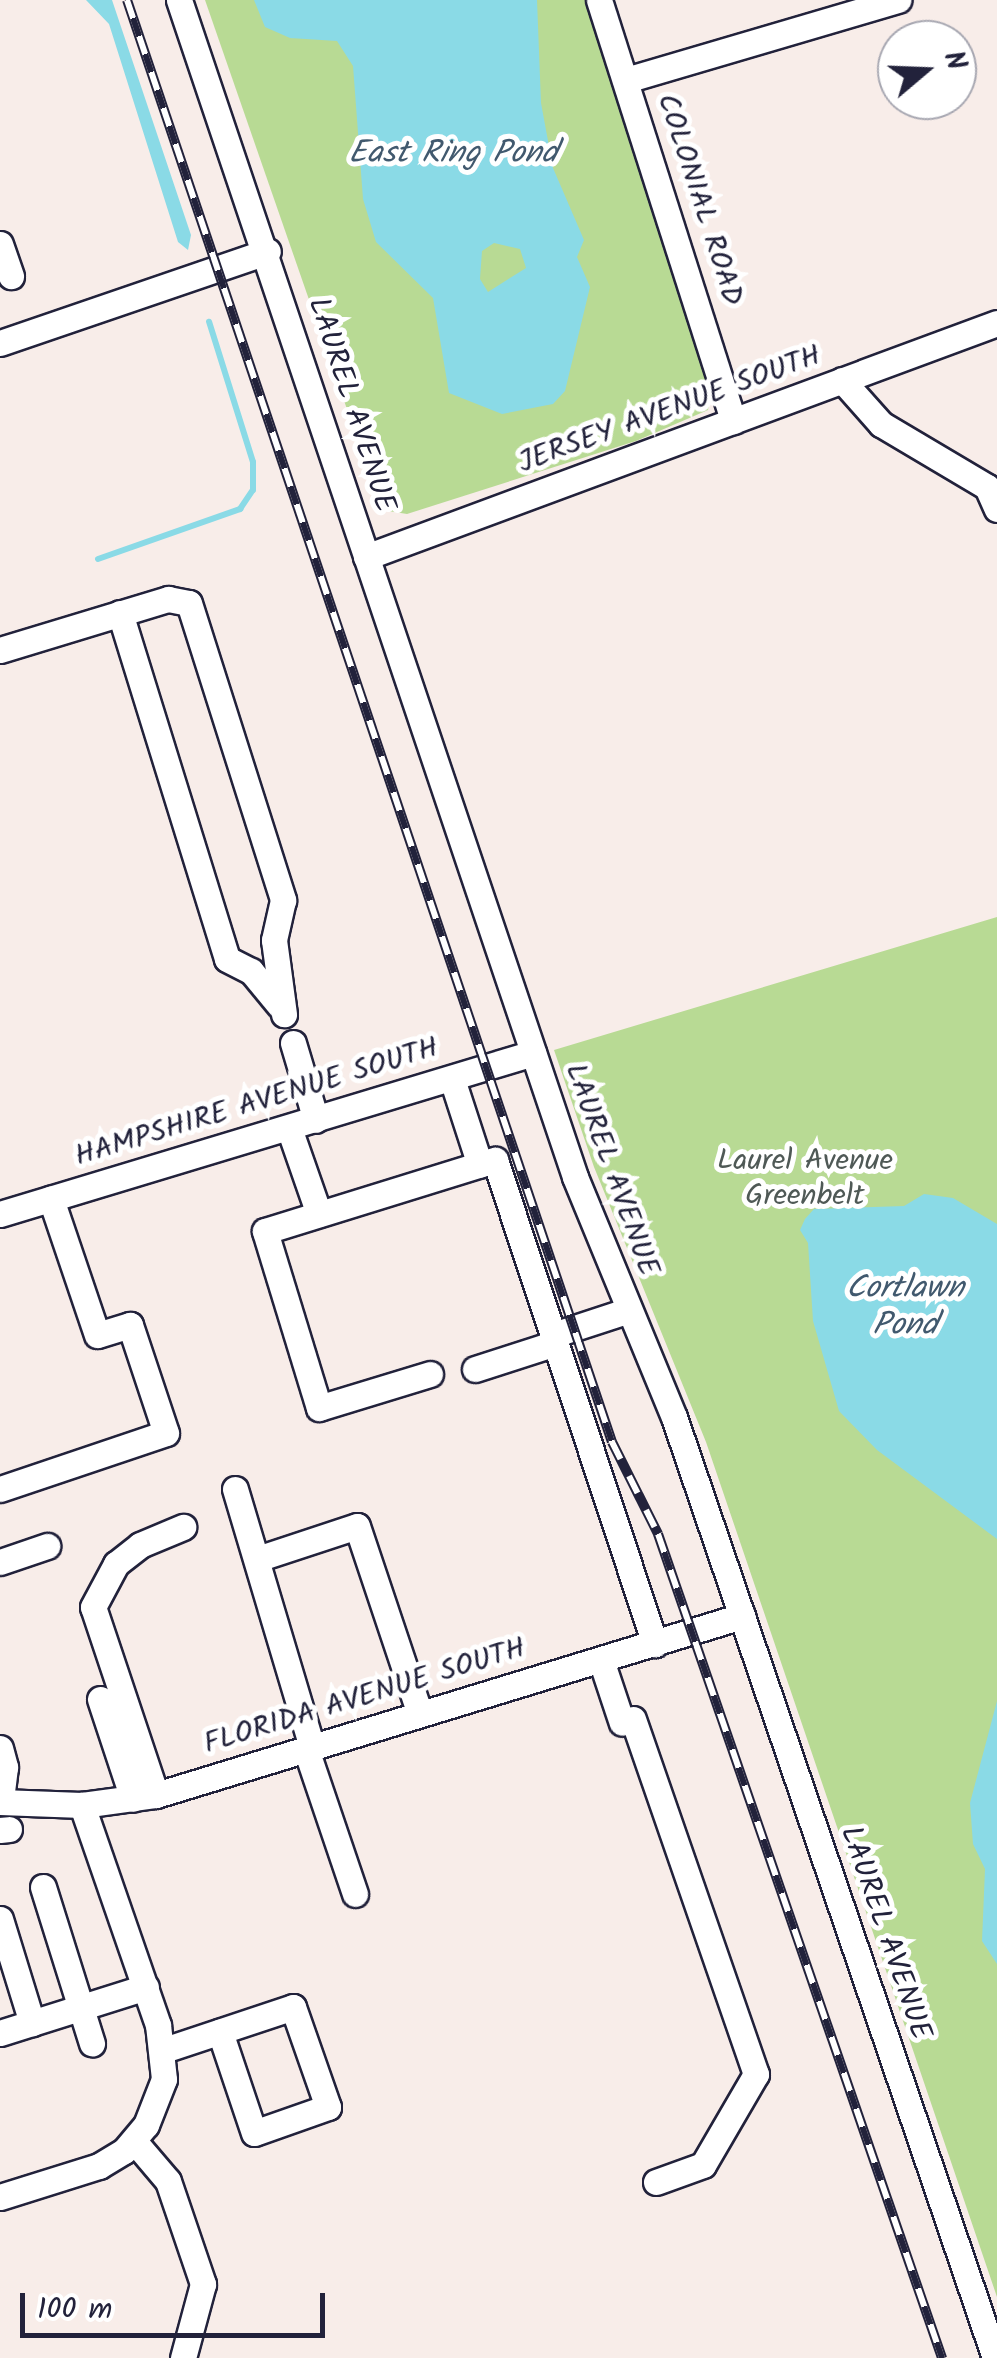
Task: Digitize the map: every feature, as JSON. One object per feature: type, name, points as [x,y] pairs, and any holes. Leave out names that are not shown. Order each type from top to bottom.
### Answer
[{"type":"street","name":"LAUREL AVENUE","points":[[179,0],[268,251],[533,1053],[629,1310],[674,1417],[995,2358]]},
{"type":"street","name":"COLONIAL ROAD","points":[[599,0],[733,421]]},
{"type":"street","points":[[626,80],[898,0]]},
{"type":"street","points":[[0,244],[11,276]]},
{"type":"street","points":[[0,342],[268,251]]},
{"type":"street","name":"JERSEY AVENUE SOUTH","points":[[366,557],[997,323]]},
{"type":"street","points":[[842,380],[872,418],[987,487],[997,509]]},
{"type":"street","points":[[0,650],[120,613],[179,598],[197,614],[284,900],[274,940],[284,1014],[270,989],[227,960],[120,613]]},
{"type":"street","points":[[293,1044],[316,1120]]},
{"type":"street","name":"HAMPSHIRE AVENUE SOUTH","points":[[0,1214],[533,1053]]},
{"type":"street","points":[[452,1079],[480,1165]]},
{"type":"street","points":[[289,1128],[318,1214]]},
{"type":"street","points":[[430,1374],[319,1408],[265,1230],[495,1160],[656,1644]]},
{"type":"street","points":[[2,1481],[166,1433],[130,1325],[97,1336],[51,1198]]},
{"type":"street","points":[[475,1369],[629,1310]]},
{"type":"street","points":[[234,1488],[355,1894]]},
{"type":"street","points":[[144,1797],[93,1606],[116,1564],[140,1545],[183,1526]]},
{"type":"street","points":[[257,1559],[357,1526],[420,1714]]},
{"type":"street","points":[[0,1562],[47,1546]]},
{"type":"street","name":"FLORIDA AVENUE SOUTH","points":[[0,1802],[82,1805],[144,1797],[742,1616]]},
{"type":"street","points":[[602,1660],[756,2074],[704,2165],[656,2182]]},
{"type":"street","points":[[100,1699],[144,1797]]},
{"type":"street","points":[[0,1748],[6,1767],[0,1802]]},
{"type":"street","points":[[0,2196],[98,2166],[134,2141],[160,2094],[164,2050],[82,1805]]},
{"type":"street","points":[[43,1886],[92,2042]]},
{"type":"street","points":[[0,1919],[32,2023]]},
{"type":"street","points":[[0,2033],[146,1988]]},
{"type":"street","points":[[164,2050],[294,2007],[328,2107],[254,2132],[220,2032]]},
{"type":"street","points":[[134,2141],[168,2181],[203,2284],[184,2358]]},
{"type":"green space","points":[[205,0],[586,0],[713,390],[708,410],[636,441],[407,514],[382,510]]},
{"type":"green space","name":"Laurel Avenue Greenbelt","points":[[997,917],[997,2297],[706,1442],[594,1167],[554,1050]]},
{"type":"water","points":[[86,0],[112,0],[191,235],[188,250],[178,242],[109,24]]},
{"type":"water","name":"East Ring Pond","points":[[254,0],[537,0],[541,103],[553,168],[584,240],[577,257],[590,287],[565,391],[553,404],[502,414],[449,393],[433,298],[376,242],[363,199],[353,66],[337,41],[290,38],[265,27]],"holes":[[[494,243],[520,249],[526,268],[488,292],[480,279],[482,251]]]},
{"type":"water","name":"Cortlawn Pond","points":[[924,1194],[953,1198],[997,1224],[997,1539],[877,1450],[839,1411],[813,1321],[808,1243],[800,1230],[805,1219],[814,1209],[904,1206]]},
{"type":"water","points":[[997,1701],[997,1964],[982,1941],[985,1869],[973,1844],[970,1803]]},
{"type":"waterway","points":[[98,559],[240,509],[253,490],[253,462],[209,322]]},
{"type":"railway","points":[[127,0],[612,1442],[658,1534],[942,2358]]}]
